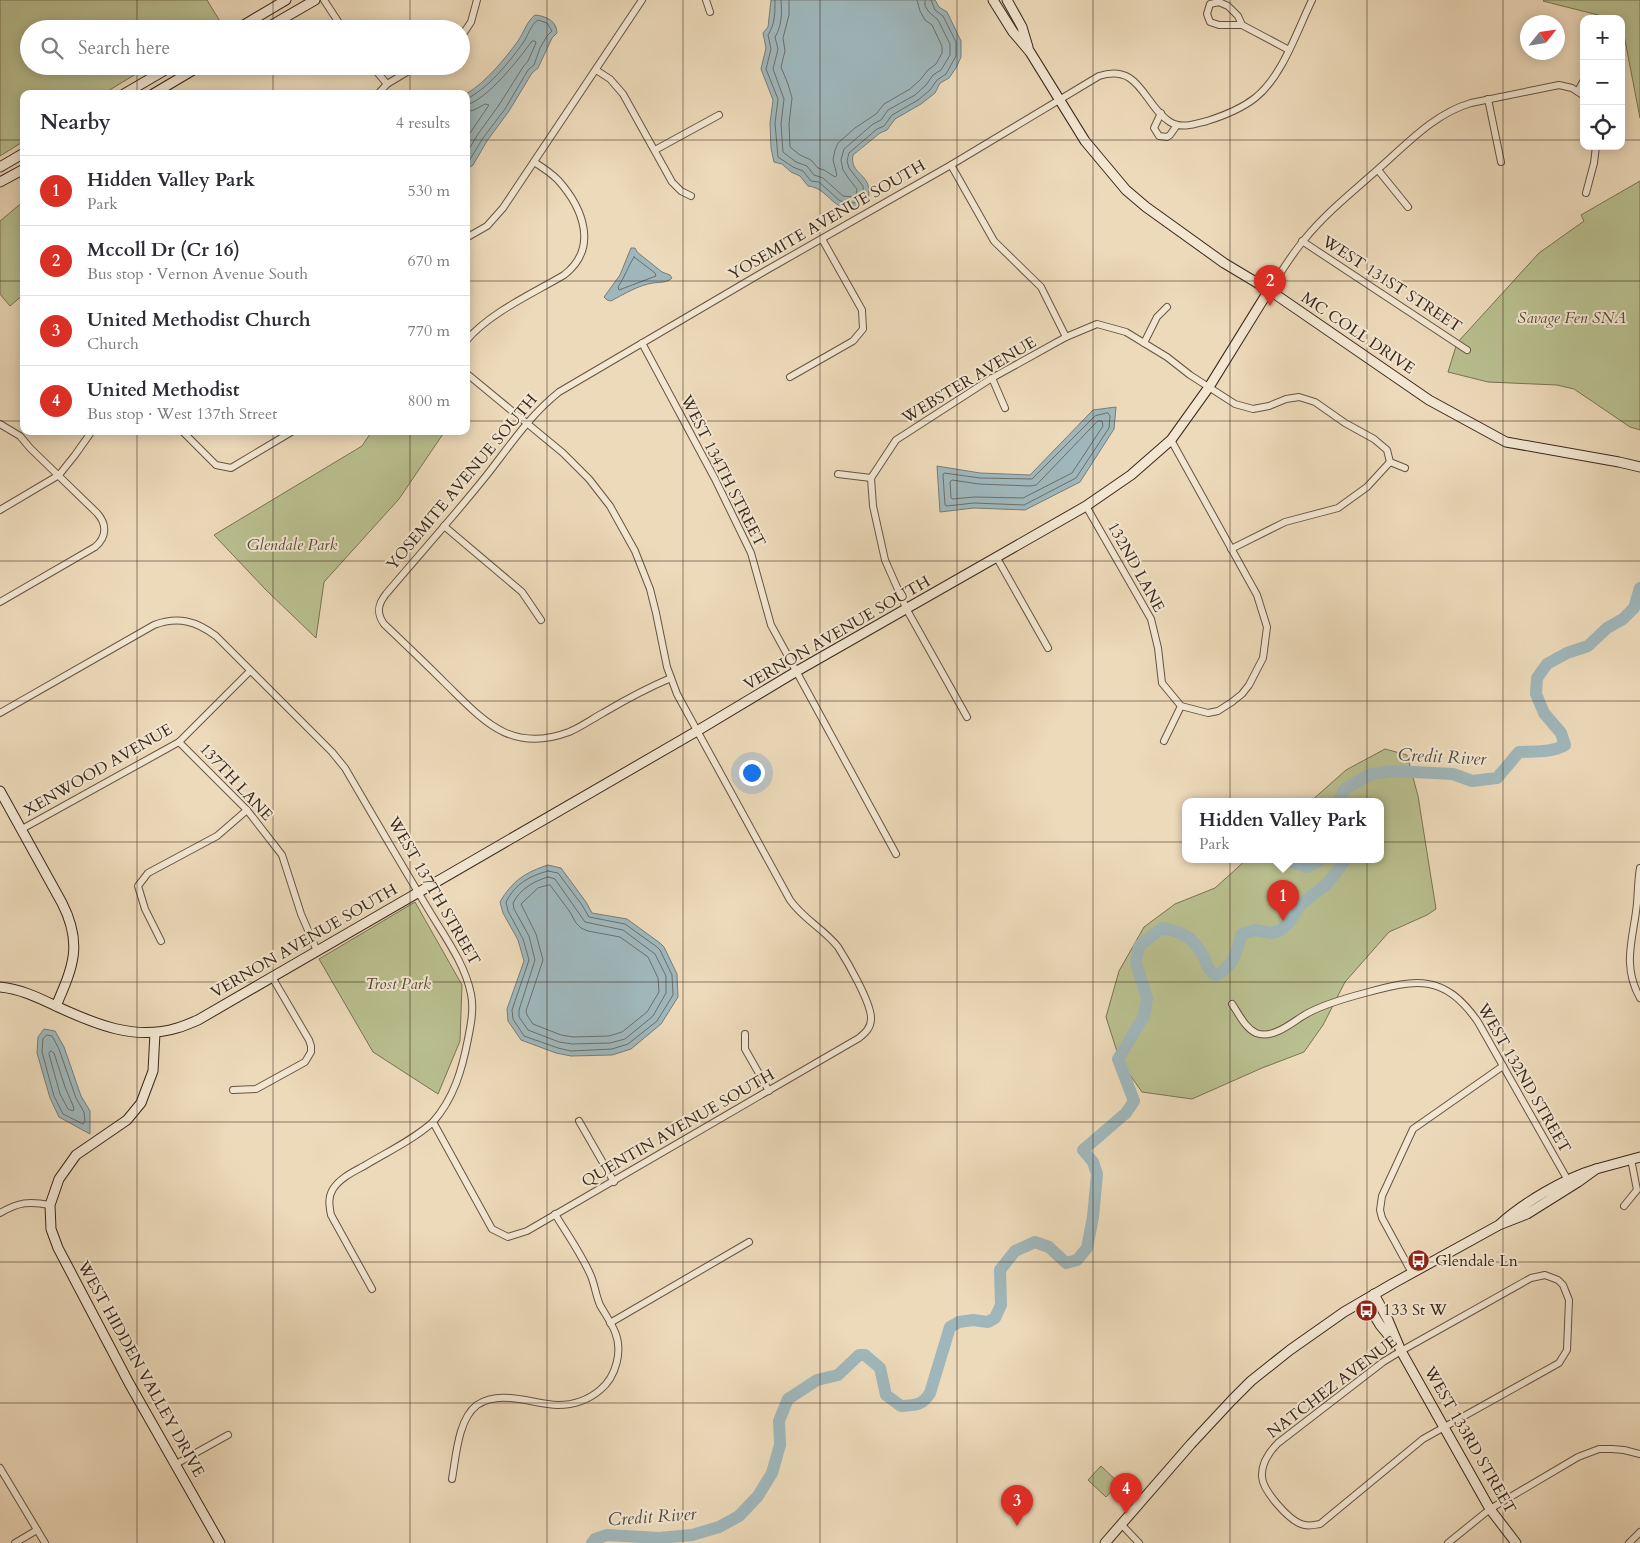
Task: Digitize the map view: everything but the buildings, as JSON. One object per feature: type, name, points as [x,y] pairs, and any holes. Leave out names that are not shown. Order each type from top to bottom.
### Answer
[{"type":"street","points":[[252,20],[286,0]]},
{"type":"street","points":[[281,20],[315,0]]},
{"type":"street","points":[[324,0],[337,20]]},
{"type":"street","points":[[470,24],[477,0]]},
{"type":"street","points":[[470,236],[477,233],[496,217],[642,0]]},
{"type":"street","points":[[706,0],[710,12]]},
{"type":"street","name":"MC COLL DRIVE","points":[[993,0],[1013,32],[1030,52],[1085,141],[1126,190],[1146,207],[1224,263],[1270,290],[1429,400],[1506,442],[1640,467]]},
{"type":"street","name":"MC COLL DRIVE","points":[[1007,0],[1022,27],[1030,52]]},
{"type":"street","points":[[1161,113],[1154,128],[1159,136],[1167,137],[1170,136],[1177,125],[1194,124],[1248,104],[1272,80],[1289,50],[1312,0]]},
{"type":"street","points":[[1242,25],[1238,16],[1228,6],[1219,2],[1210,4],[1207,14],[1210,22],[1219,25],[1242,25],[1289,50]]},
{"type":"street","points":[[596,70],[610,80],[623,94],[672,182],[681,191],[691,196]]},
{"type":"street","name":"YOSEMITE AVENUE SOUTH","points":[[671,678],[644,689],[571,731],[542,738],[514,736],[500,731],[480,717],[384,624],[378,612],[379,605],[382,599],[486,477],[527,423],[542,406],[559,392],[951,165],[1099,76],[1114,74],[1130,78],[1169,122],[1177,125]]},
{"type":"street","points":[[131,90],[157,75]]},
{"type":"street","points":[[160,90],[185,75]]},
{"type":"street","points":[[380,75],[387,84]]},
{"type":"street","points":[[382,90],[387,84],[402,75]]},
{"type":"street","name":"VERNON AVENUE SOUTH","points":[[0,987],[14,988],[94,1023],[121,1031],[155,1033],[198,1020],[698,731],[797,671],[907,610],[1086,506],[1132,475],[1171,440],[1209,387],[1302,241],[1337,205],[1422,131],[1446,113],[1458,107],[1488,99],[1559,85],[1578,91]]},
{"type":"street","points":[[1578,91],[1580,87]]},
{"type":"street","points":[[1488,99],[1501,162]]},
{"type":"street","points":[[655,150],[719,115]]},
{"type":"street","points":[[1586,193],[1596,150]]},
{"type":"street","points":[[0,167],[20,155]]},
{"type":"street","points":[[470,337],[494,316],[568,272],[579,260],[583,249],[584,228],[577,208],[558,179],[534,162]]},
{"type":"street","points":[[951,165],[994,241],[1041,287],[1066,337]]},
{"type":"street","points":[[1378,170],[1408,207]]},
{"type":"street","points":[[0,182],[20,171]]},
{"type":"street","points":[[790,377],[854,341],[862,329],[862,310],[822,239]]},
{"type":"street","name":"WEST 131ST STREET","points":[[1302,241],[1467,350]]},
{"type":"street","points":[[1167,307],[1157,317],[1144,343],[1167,357],[1190,375],[1235,404],[1253,409],[1269,406],[1286,399],[1300,397],[1315,402],[1344,423],[1374,439],[1387,450],[1390,462]]},
{"type":"street","name":"WEBSTER AVENUE","points":[[871,478],[896,440],[992,378],[1066,337],[1097,324],[1126,332],[1144,343]]},
{"type":"street","name":"WEST 134TH STREET","points":[[642,343],[751,553],[771,625],[896,854]]},
{"type":"street","points":[[470,376],[578,466],[600,492],[619,520],[635,551],[650,589],[667,667],[676,694],[698,731]]},
{"type":"street","points":[[992,378],[1005,408]]},
{"type":"street","points":[[0,424],[20,436],[103,519],[104,526],[103,538],[99,543],[0,602]]},
{"type":"street","points":[[0,510],[59,475],[89,435]]},
{"type":"street","points":[[186,435],[216,464],[232,468],[286,435]]},
{"type":"street","points":[[1164,741],[1181,706],[1208,713],[1218,711],[1242,694],[1262,658],[1267,627],[1257,595],[1171,440]]},
{"type":"street","points":[[1390,462],[1405,468]]},
{"type":"street","points":[[1231,549],[1285,522],[1338,508],[1367,486],[1390,462]]},
{"type":"street","points":[[838,474],[871,478],[873,506],[885,560],[907,610],[967,717]]},
{"type":"street","name":"132ND LANE","points":[[1086,506],[1151,619],[1158,648],[1162,683],[1181,706]]},
{"type":"street","points":[[444,526],[522,592],[542,620]]},
{"type":"street","points":[[997,558],[1048,648]]},
{"type":"street","name":"WEST 137TH STREET","points":[[0,713],[154,625],[174,620],[188,621],[200,625],[212,633],[332,752],[345,768],[464,973],[472,995],[472,1020],[457,1082],[450,1097],[433,1122],[416,1136],[344,1178],[332,1190],[329,1198],[331,1215],[372,1289]]},
{"type":"street","name":"XENWOOD AVENUE","points":[[22,829],[179,742],[250,671]]},
{"type":"street","name":"QUENTIN AVENUE SOUTH","points":[[433,1122],[492,1229],[508,1236],[527,1231],[554,1214],[614,1182],[864,1034],[871,1020],[869,1007],[838,947],[832,938],[797,910],[790,900],[698,731]]},
{"type":"street","name":"137TH LANE","points":[[179,742],[247,810],[282,855],[301,914],[317,952]]},
{"type":"street","points":[[0,790],[67,912],[73,932],[73,963],[56,1006]]},
{"type":"street","points":[[161,941],[145,909],[138,886],[148,873],[217,836],[247,810]]},
{"type":"street","points":[[1640,868],[1629,958],[1631,973],[1640,998]]},
{"type":"street","points":[[233,1090],[256,1089],[304,1062],[311,1052],[309,1040],[272,977]]},
{"type":"street","name":"WEST 132ND STREET","points":[[1232,1004],[1248,1027],[1257,1033],[1266,1035],[1283,1028],[1316,1009],[1396,984],[1427,983],[1453,994],[1467,1007],[1503,1066],[1569,1183]]},
{"type":"street","points":[[0,1213],[11,1207],[32,1202],[50,1205],[59,1179],[76,1155],[125,1122],[141,1103],[153,1071],[155,1033]]},
{"type":"street","points":[[745,1034],[745,1049],[769,1091]]},
{"type":"street","points":[[1412,1273],[1382,1218],[1380,1203],[1382,1196],[1413,1129],[1503,1066]]},
{"type":"street","points":[[579,1121],[614,1182]]},
{"type":"street","points":[[1105,1543],[1191,1444],[1251,1381],[1298,1344],[1374,1294],[1499,1225],[1526,1214],[1569,1183],[1596,1169],[1636,1158],[1637,1190],[1624,1206]]},
{"type":"street","name":"WEST HIDDEN VALLEY DRIVE","points":[[50,1205],[51,1229],[58,1248],[129,1383],[220,1543]]},
{"type":"street","points":[[452,1479],[462,1426],[470,1410],[478,1404],[494,1398],[556,1405],[575,1404],[602,1389],[608,1381],[617,1360],[617,1340],[600,1305],[588,1271],[554,1214]]},
{"type":"street","points":[[610,1323],[749,1242]]},
{"type":"street","name":"NATCHEZ AVENUE","points":[[1537,1276],[1552,1277],[1558,1280],[1563,1285],[1569,1300],[1567,1350],[1559,1363],[1423,1439],[1320,1524],[1310,1526],[1294,1520],[1269,1494],[1264,1484],[1262,1477],[1266,1458],[1271,1450],[1372,1370],[1401,1351],[1530,1278],[1537,1276]]},
{"type":"street","name":"WEST 133RD STREET","points":[[1374,1294],[1388,1320],[1401,1351],[1490,1509],[1516,1543]]},
{"type":"street","name":"WEST 133RD STREET","points":[[1365,1300],[1380,1325],[1401,1351]]},
{"type":"street","points":[[176,1464],[228,1435]]},
{"type":"street","points":[[1448,1543],[1490,1509],[1578,1457],[1599,1449],[1624,1450],[1640,1454]]},
{"type":"street","points":[[0,1468],[45,1543]]},
{"type":"street","points":[[1121,1524],[1139,1543]]},
{"type":"street","points":[[15,1543],[37,1530]]},
{"type":"street","points":[[1629,1543],[1640,1532]]},
{"type":"green space","points":[[0,0],[207,0],[219,20],[20,20],[20,75],[134,75],[110,90],[20,90],[20,144],[0,156]]},
{"type":"green space","points":[[1640,0],[1640,118],[1625,40],[1625,15],[1598,15],[1543,1]]},
{"type":"green space","name":"Savage Fen SNA","points":[[1640,181],[1640,430],[1630,427],[1574,389],[1557,385],[1488,382],[1448,372],[1457,343],[1539,253],[1584,221],[1581,215]]},
{"type":"green space","points":[[20,204],[20,297],[10,306],[0,294],[0,221]]},
{"type":"green space","name":"Glendale Park","points":[[369,435],[442,435],[399,499],[324,582],[316,638],[266,590],[214,535],[362,446]]},
{"type":"green space","points":[[1385,749],[1407,755],[1418,796],[1436,909],[1389,932],[1345,982],[1323,1025],[1304,1052],[1192,1099],[1142,1092],[1120,1061],[1106,1017],[1119,971],[1144,927],[1175,904],[1215,888],[1243,863],[1384,863],[1384,798],[1314,798],[1346,770]]},
{"type":"green space","name":"Trost Park","points":[[415,902],[462,985],[460,1041],[438,1094],[373,1052],[319,959]]},
{"type":"green space","points":[[1101,1466],[1119,1483],[1106,1497],[1088,1480]]},
{"type":"water","points":[[771,0],[935,0],[939,7],[947,12],[961,41],[961,57],[956,68],[949,78],[940,83],[935,93],[921,104],[895,119],[887,130],[880,133],[853,155],[855,168],[866,181],[869,189],[869,202],[858,208],[849,209],[842,207],[823,192],[808,186],[800,176],[791,172],[782,164],[774,162],[771,148],[770,123],[773,100],[761,69],[766,48],[763,33],[768,27]]},
{"type":"water","points":[[535,15],[550,20],[555,25],[557,33],[552,38],[538,68],[532,73],[509,111],[470,167],[470,91],[488,77],[501,63],[518,41]]},
{"type":"water","points":[[631,248],[635,248],[637,252],[672,278],[666,282],[642,286],[611,301],[607,300],[604,297],[620,275]]},
{"type":"water","points":[[1116,407],[1114,429],[1080,482],[1025,510],[974,508],[940,512],[937,466],[980,473],[1030,475],[1093,410]]},
{"type":"water","points":[[548,865],[561,868],[592,913],[627,919],[660,943],[664,947],[677,974],[678,997],[661,1024],[631,1049],[612,1055],[571,1056],[556,1053],[521,1040],[508,1021],[507,1009],[524,961],[518,940],[503,913],[500,902],[509,888],[520,878]]},
{"type":"water","points":[[44,1029],[55,1031],[64,1047],[81,1096],[90,1111],[90,1134],[59,1117],[50,1098],[37,1053],[38,1037]]},
{"type":"waterway","name":"Credit River","points":[[1340,798],[1345,789],[1371,774],[1394,771],[1453,774],[1472,781],[1497,778],[1519,752],[1549,750],[1565,745],[1561,733],[1544,713],[1536,694],[1537,678],[1547,664],[1567,653],[1588,646],[1607,628],[1623,619],[1634,608],[1640,588]]},
{"type":"waterway","name":"Credit River","points":[[1294,863],[1307,867],[1315,863]]},
{"type":"waterway","name":"Credit River","points":[[592,1543],[595,1539],[607,1535],[659,1538],[692,1535],[719,1527],[739,1516],[758,1496],[772,1473],[780,1445],[779,1421],[788,1399],[817,1380],[838,1375],[859,1355],[865,1355],[880,1368],[886,1395],[901,1406],[921,1403],[930,1393],[950,1327],[959,1322],[973,1320],[988,1322],[995,1318],[1001,1305],[1000,1270],[1015,1251],[1035,1242],[1049,1247],[1066,1263],[1077,1260],[1087,1248],[1093,1217],[1097,1174],[1093,1162],[1083,1150],[1126,1113],[1134,1101],[1118,1059],[1144,1016],[1147,998],[1136,963],[1139,946],[1162,928],[1183,934],[1193,941],[1209,969],[1216,975],[1231,963],[1242,934],[1255,930],[1272,933],[1281,930],[1290,921],[1300,905],[1327,884],[1343,863]]},
{"type":"place","name":"Mccoll Dr (Cr 16)","points":[[1270,306]]},
{"type":"place","name":"Hidden Valley Park","points":[[1283,921]]},
{"type":"place","name":"Glendale Ln","points":[[1419,1261]]},
{"type":"place","name":"133 St W","points":[[1367,1310]]},
{"type":"place","name":"United Methodist","points":[[1126,1514]]},
{"type":"place","name":"United Methodist Church","points":[[1017,1526]]}]
